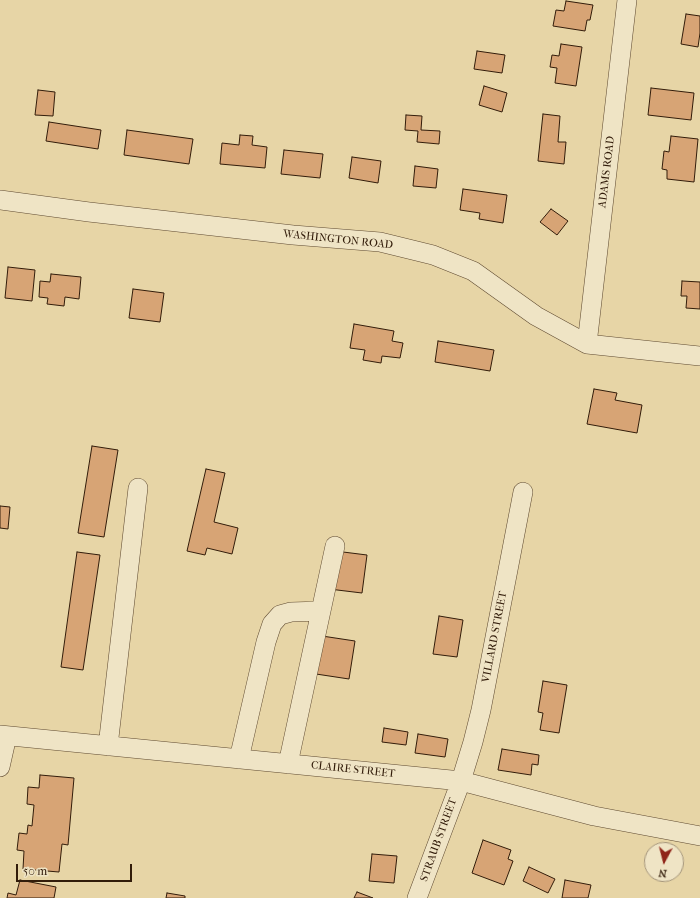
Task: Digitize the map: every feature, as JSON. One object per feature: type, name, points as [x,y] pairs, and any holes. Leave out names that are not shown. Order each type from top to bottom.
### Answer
[{"type":"street","name":"ADAMS ROAD","points":[[587,344],[628,0]]},
{"type":"street","name":"WASHINGTON ROAD","points":[[0,200],[89,212],[293,235],[380,242],[433,255],[472,271],[536,316],[587,344],[700,356]]},
{"type":"street","points":[[108,746],[138,488]]},
{"type":"street","name":"VILLARD STREET","points":[[461,781],[481,710],[523,492]]},
{"type":"street","points":[[288,764],[335,546]]},
{"type":"street","points":[[239,759],[266,642],[272,624],[280,616],[291,612],[321,611]]},
{"type":"street","points":[[0,767],[3,736]]},
{"type":"street","name":"CLAIRE STREET","points":[[3,736],[461,781],[594,816],[700,836]]},
{"type":"street","name":"STRAUB STREET","points":[[417,898],[461,781]]},
{"type":"building","points":[[566,1],[593,5],[590,20],[587,20],[585,31],[553,26],[556,10],[564,11]]},
{"type":"building","points":[[686,14],[700,16],[698,47],[681,44]]},
{"type":"building","points":[[561,44],[582,47],[576,86],[555,83],[557,68],[550,67],[552,55],[559,56]]},
{"type":"building","points":[[477,51],[505,55],[502,73],[474,69]]},
{"type":"building","points":[[484,86],[507,93],[502,112],[479,105]]},
{"type":"building","points":[[651,88],[694,93],[691,120],[648,115]]},
{"type":"building","points":[[38,90],[55,92],[53,116],[35,115]]},
{"type":"building","points":[[543,114],[560,116],[558,142],[566,142],[564,164],[538,161]]},
{"type":"building","points":[[406,115],[422,116],[421,130],[440,131],[439,144],[417,142],[418,131],[405,130]]},
{"type":"building","points":[[49,122],[101,130],[98,149],[46,141]]},
{"type":"building","points":[[127,130],[193,139],[189,164],[124,155]]},
{"type":"building","points":[[240,135],[253,136],[252,145],[267,147],[265,168],[220,164],[222,143],[239,145]]},
{"type":"building","points":[[671,136],[698,139],[694,182],[667,179],[667,170],[662,169],[664,151],[669,152]]},
{"type":"building","points":[[284,150],[323,154],[320,178],[281,174]]},
{"type":"building","points":[[352,157],[381,161],[378,183],[349,178]]},
{"type":"building","points":[[415,166],[438,169],[436,188],[413,186]]},
{"type":"building","points":[[463,189],[507,195],[503,223],[479,219],[480,213],[460,210]]},
{"type":"building","points":[[551,209],[568,221],[557,235],[540,222]]},
{"type":"building","points":[[8,267],[35,270],[32,301],[5,298]]},
{"type":"building","points":[[51,274],[81,277],[79,299],[65,297],[64,306],[47,304],[48,298],[39,297],[40,281],[50,282]]},
{"type":"building","points":[[682,281],[700,282],[700,309],[686,308],[687,296],[681,296]]},
{"type":"building","points":[[133,289],[164,293],[160,322],[129,318]]},
{"type":"building","points":[[354,324],[394,331],[392,341],[403,343],[400,358],[382,356],[381,363],[363,360],[365,350],[350,348]]},
{"type":"building","points":[[438,341],[494,350],[490,371],[435,362]]},
{"type":"building","points":[[594,389],[617,393],[615,400],[642,405],[637,433],[587,424]]},
{"type":"building","points":[[92,446],[118,450],[104,537],[78,533]]},
{"type":"building","points":[[206,469],[225,473],[214,522],[238,528],[232,554],[207,548],[205,555],[187,551]]},
{"type":"building","points":[[0,506],[10,507],[8,529],[0,528]]},
{"type":"building","points":[[335,551],[367,555],[362,593],[329,589]]},
{"type":"building","points":[[77,552],[100,555],[83,670],[61,667]]},
{"type":"building","points":[[439,616],[463,620],[457,657],[433,654]]},
{"type":"building","points":[[322,636],[355,641],[349,679],[316,674]]},
{"type":"building","points":[[543,681],[567,685],[559,733],[540,730],[543,713],[538,712]]},
{"type":"building","points":[[384,728],[408,732],[406,745],[382,742]]},
{"type":"building","points":[[418,734],[448,739],[445,757],[415,753]]},
{"type":"building","points":[[502,749],[539,755],[538,765],[532,764],[531,775],[498,770]]},
{"type":"building","points":[[40,775],[74,778],[68,845],[62,844],[59,872],[23,869],[24,851],[17,850],[19,833],[27,834],[28,825],[32,826],[34,805],[27,804],[28,787],[39,788]]},
{"type":"building","points":[[483,840],[511,850],[508,859],[513,861],[504,885],[472,873]]},
{"type":"building","points":[[372,854],[397,856],[394,883],[369,881]]},
{"type":"building","points":[[529,867],[555,879],[548,893],[523,881]]},
{"type":"building","points":[[20,880],[56,887],[54,898],[7,898],[8,893],[16,895]]},
{"type":"building","points":[[565,880],[591,885],[588,898],[562,898]]},
{"type":"building","points":[[357,892],[373,898],[354,898]]},
{"type":"building","points":[[167,893],[185,896],[185,898],[166,898]]}]
